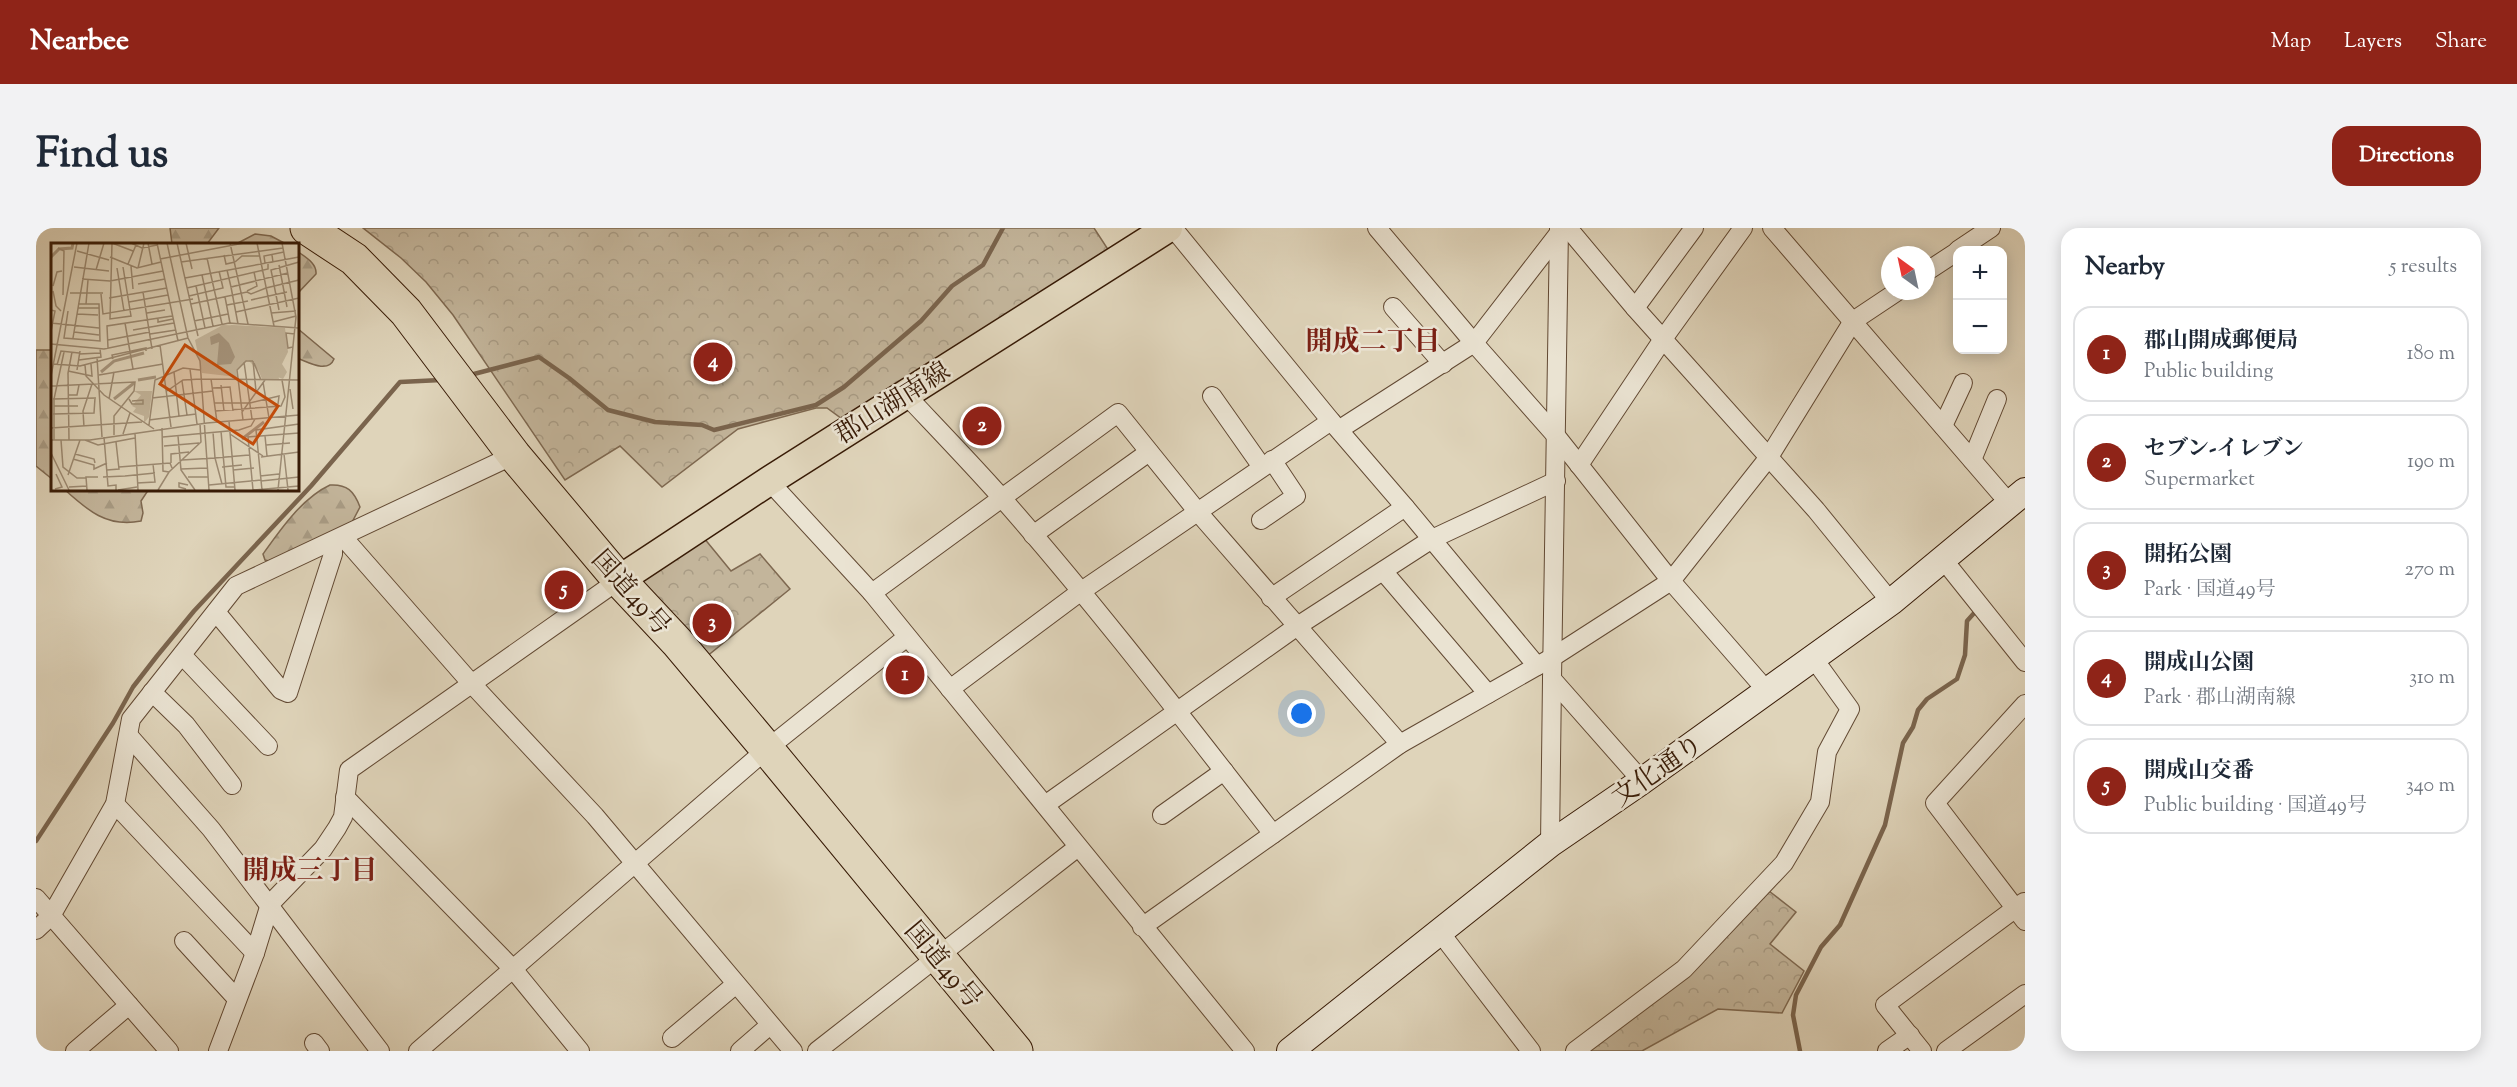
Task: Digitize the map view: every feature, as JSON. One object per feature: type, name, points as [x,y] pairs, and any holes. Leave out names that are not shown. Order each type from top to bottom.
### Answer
[{"type":"highway","name":"国道49号","points":[[307,228],[354,260],[406,312],[514,455],[619,580],[677,642],[1016,1051]]},
{"type":"main road","name":"郡山湖南線","points":[[619,580],[769,481],[1168,228]]},
{"type":"street","points":[[1173,228],[1537,666]]},
{"type":"street","points":[[1377,228],[1474,344],[1557,437],[1671,581],[1767,691]]},
{"type":"street","points":[[1635,308],[1694,228]]},
{"type":"street","points":[[1579,465],[1663,339],[1743,228]]},
{"type":"street","points":[[1772,228],[1972,460],[2017,497]]},
{"type":"street","points":[[1965,246],[1991,228]]},
{"type":"street","points":[[950,689],[1080,592],[1267,464],[1474,344],[1562,230]]},
{"type":"street","points":[[1562,230],[1816,510],[1891,602]]},
{"type":"street","points":[[1550,844],[1562,230]]},
{"type":"street","points":[[1935,266],[1953,254]]},
{"type":"street","points":[[1142,927],[1400,744],[1553,657],[1671,581],[1769,457],[1853,321],[1884,300]]},
{"type":"street","points":[[1393,307],[1443,363]]},
{"type":"street","points":[[1942,426],[1963,383]]},
{"type":"street","points":[[905,394],[1001,497],[1033,535],[1177,711],[1273,834]]},
{"type":"street","points":[[1212,396],[1296,496],[1261,520]]},
{"type":"street","points":[[1972,460],[1997,399]]},
{"type":"street","points":[[872,593],[1118,413],[1271,598],[1400,744]]},
{"type":"street","points":[[1033,535],[1149,452]]},
{"type":"street","points":[[36,930],[51,916],[115,804],[131,719],[236,586],[514,455]]},
{"type":"street","points":[[769,481],[872,593],[1245,1051]]},
{"type":"street","points":[[1045,805],[1296,627],[1432,539],[1556,481]]},
{"type":"street","name":"文化通り","points":[[1290,1051],[1550,844],[1814,659],[1891,602],[2017,497]]},
{"type":"street","points":[[1271,598],[1405,507]]},
{"type":"street","points":[[216,612],[281,690],[288,693],[338,539]]},
{"type":"street","points":[[338,539],[595,816],[793,1051]]},
{"type":"street","points":[[1942,558],[2025,663]]},
{"type":"street","points":[[1383,571],[1488,694]]},
{"type":"street","points":[[218,1051],[255,953],[270,904],[323,849],[343,817],[349,770],[619,580]]},
{"type":"street","points":[[418,1051],[767,749],[907,637]]},
{"type":"street","points":[[182,655],[268,746]]},
{"type":"street","points":[[1575,1051],[1684,969],[1784,862],[1820,802],[1827,752],[1850,709],[1814,659]]},
{"type":"street","points":[[1552,679],[1642,781]]},
{"type":"street","points":[[152,692],[186,725],[232,784]]},
{"type":"street","points":[[1922,1051],[1885,1005],[2022,910],[1935,803],[2025,704]]},
{"type":"street","points":[[129,736],[211,829],[380,1051]]},
{"type":"street","points":[[1162,815],[1224,771]]},
{"type":"street","points":[[345,797],[513,969],[580,1051]]},
{"type":"street","points":[[115,804],[255,953]]},
{"type":"street","points":[[817,1051],[1078,847]]},
{"type":"street","points":[[36,898],[167,1050]]},
{"type":"street","points":[[1439,931],[1531,1051]]},
{"type":"street","points":[[184,941],[237,999]]},
{"type":"street","points":[[672,1038],[736,984]]},
{"type":"street","points":[[1946,1051],[2025,994]]},
{"type":"street","points":[[75,1051],[129,1005]]},
{"type":"street","points":[[740,1051],[770,1025]]},
{"type":"street","points":[[1887,1051],[1910,1035]]},
{"type":"green space","points":[[170,228],[219,228],[208,243],[172,243]]},
{"type":"green space","points":[[363,228],[1094,228],[1111,254],[845,421],[827,408],[816,408],[738,429],[662,487],[620,446],[565,480],[453,315],[426,282],[401,258]]},
{"type":"green space","points":[[255,234],[271,236],[284,243],[238,243]]},
{"type":"green space","points":[[298,252],[313,263],[316,274],[298,293]]},
{"type":"green space","points":[[298,329],[334,359],[327,366],[317,366],[298,358]]},
{"type":"green space","points":[[36,350],[51,350],[51,478],[36,466]]},
{"type":"green space","points":[[330,485],[345,487],[358,501],[360,507],[350,526],[269,561],[265,560],[263,554],[292,515],[310,498]]},
{"type":"green space","points":[[65,490],[148,490],[141,501],[143,513],[141,521],[118,522],[98,516]]},
{"type":"green space","points":[[699,532],[731,571],[760,554],[790,589],[706,657],[643,586],[641,573]]},
{"type":"green space","points":[[1769,891],[1796,912],[1770,944],[1804,971],[1782,1013],[1718,1009],[1642,1051],[1586,1051]]},
{"type":"waterway","points":[[470,375],[539,357],[608,410],[655,422],[702,425],[714,430],[816,405],[844,387],[921,321],[952,286],[983,265],[1003,228]]},
{"type":"waterway","points":[[36,841],[113,723],[133,687],[194,611],[311,486],[400,382],[441,380]]},
{"type":"waterway","points":[[1800,1051],[1793,1015],[1796,995],[1821,947],[1840,925],[1885,825],[1903,743],[1913,727],[1918,710],[1927,699],[1957,679],[1965,655],[1967,621],[1975,612]]},
{"type":"place","name":"開成山公園","points":[[713,362]]},
{"type":"place","name":"セブン-イレブン","points":[[982,426]]},
{"type":"place","name":"開成山交番","points":[[564,590]]},
{"type":"place","name":"開拓公園","points":[[712,623]]},
{"type":"place","name":"郡山開成郵便局","points":[[905,675]]},
{"type":"district","name":"開成二丁目","points":[[1373,341]]},
{"type":"district","name":"開成三丁目","points":[[310,870]]}]
